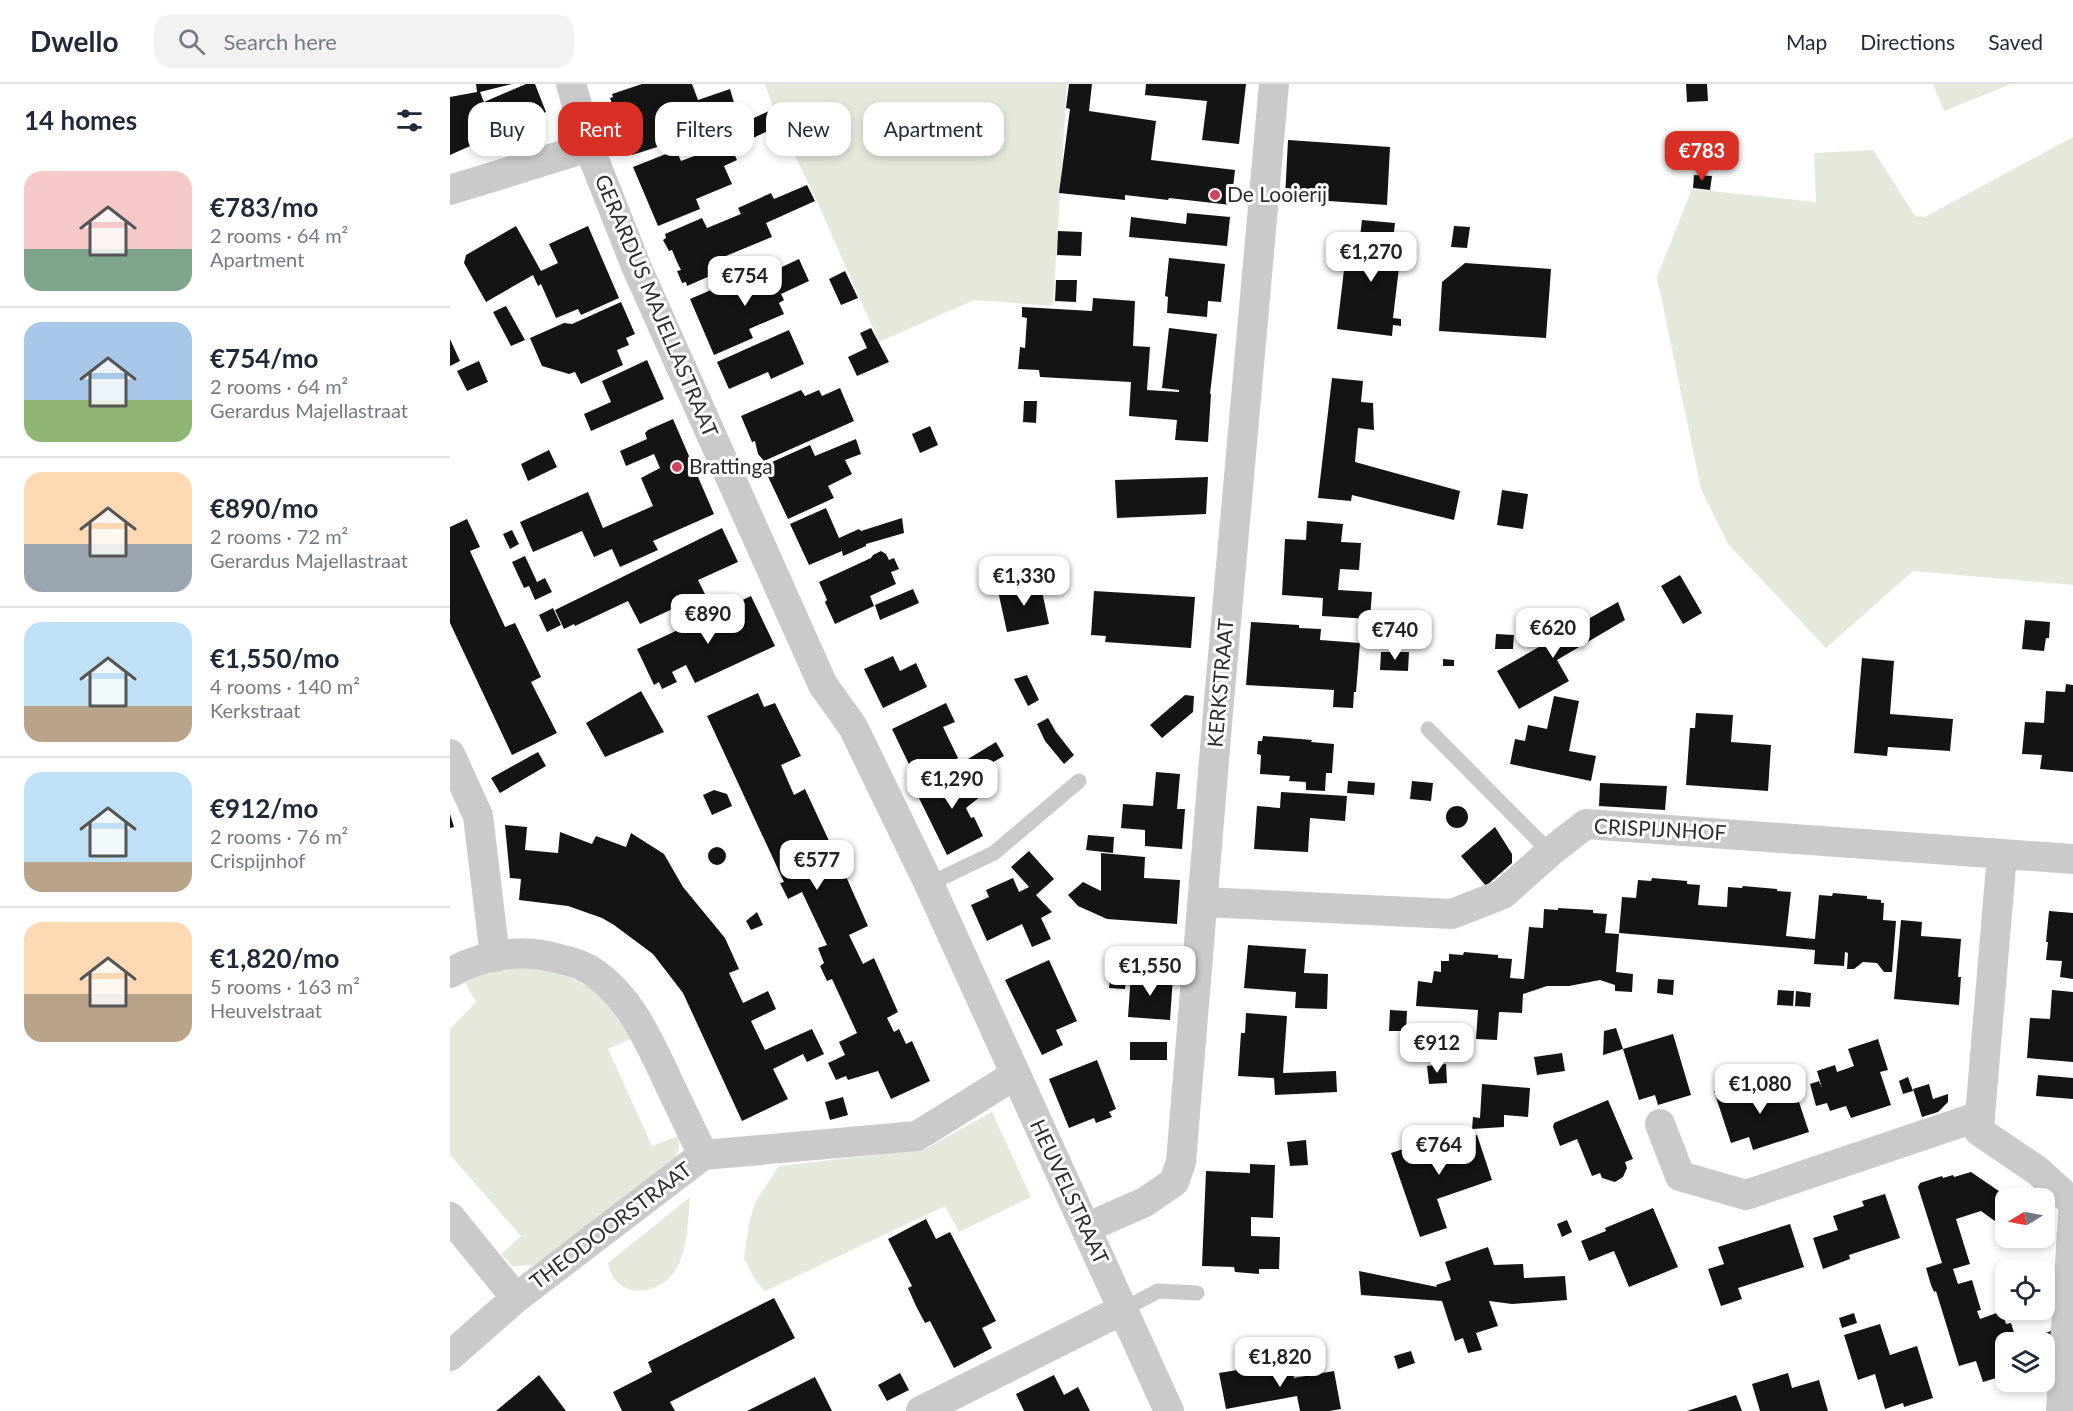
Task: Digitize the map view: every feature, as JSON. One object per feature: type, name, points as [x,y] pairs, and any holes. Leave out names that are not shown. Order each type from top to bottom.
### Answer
[{"type":"street","name":"GERARDUS MAJELLASTRAAT","points":[[572,84],[577,102]]},
{"type":"street","name":"KERKSTRAAT","points":[[1086,1228],[1145,1202],[1174,1182],[1181,1162],[1274,84]]},
{"type":"street","points":[[450,190],[560,156]]},
{"type":"street","name":"GERARDUS MAJELLASTRAAT","points":[[593,156],[636,266],[823,685],[853,727],[929,884],[1016,1075]]},
{"type":"street","points":[[450,754],[478,816],[495,957]]},
{"type":"street","name":"CRISPIJNHOF","points":[[1203,902],[1452,914],[1503,894],[1550,852],[1586,824],[2073,860]]},
{"type":"street","points":[[2002,854],[1979,1131],[2038,1171],[2073,1203]]},
{"type":"street","name":"THEODOORSTRAAT","points":[[450,973],[461,966],[525,952],[556,957],[589,970],[618,993],[641,1024],[703,1155]]},
{"type":"street","name":"THEODOORSTRAAT","points":[[450,1217],[516,1298],[703,1155],[917,1136],[1016,1075]]},
{"type":"street","name":"HEUVELSTRAAT","points":[[1016,1075],[1169,1411]]},
{"type":"street","points":[[1660,1124],[1680,1176],[1746,1195],[1980,1116]]},
{"type":"street","points":[[2061,1411],[2073,1215]]},
{"type":"street","points":[[450,1356],[516,1298]]},
{"type":"street","points":[[921,1411],[1124,1309]]},
{"type":"lane","points":[[1428,729],[1550,852]]},
{"type":"lane","points":[[929,884],[994,853],[1079,781]]},
{"type":"lane","points":[[1124,1309],[1158,1291],[1197,1293]]},
{"type":"shaded area","points":[[765,84],[1067,84],[1053,306],[974,300],[879,342],[795,156],[851,156],[851,102],[771,102]]},
{"type":"shaded area","points":[[1933,84],[2011,84],[1944,111]]},
{"type":"shaded area","points":[[2073,137],[2073,585],[1913,571],[1826,648],[1728,544],[1701,489],[1657,277],[1692,189],[1816,202],[1814,153],[1873,150],[1915,216],[1925,217]]},
{"type":"shaded area","points":[[534,967],[574,980],[609,1003],[633,1038],[608,1049],[652,1146],[678,1136],[680,1141],[675,1163],[534,1265],[512,1266],[501,1254],[521,1236],[450,1155],[450,1029],[476,1002],[463,979],[496,969]]},
{"type":"shaded area","points":[[992,1112],[1031,1197],[959,1232],[945,1206],[765,1291],[755,1280],[744,1258],[749,1223],[756,1201],[779,1166],[925,1149]]},
{"type":"shaded area","points":[[690,1197],[684,1250],[671,1276],[651,1289],[640,1291],[620,1284],[612,1276],[608,1263]]},
{"type":"building","points":[[476,84],[512,84],[480,92],[484,102],[468,102],[468,147],[450,155],[450,97],[477,92]]},
{"type":"building","points":[[526,84],[535,84],[542,102],[484,102]]},
{"type":"building","points":[[642,84],[692,84],[698,100],[730,89],[734,102],[655,102],[655,148],[643,152],[643,102],[611,102],[612,94]]},
{"type":"building","points":[[1069,84],[1092,84],[1089,111],[1156,121],[1151,160],[1235,170],[1231,205],[1169,198],[1168,200],[1125,195],[1125,200],[1059,193],[1070,109],[1066,108]]},
{"type":"building","points":[[1146,84],[1246,84],[1239,144],[1202,140],[1207,101],[1145,95]]},
{"type":"building","points":[[1686,84],[1707,84],[1708,101],[1687,102]]},
{"type":"building","points":[[766,112],[766,132],[754,138],[754,118]]},
{"type":"building","points":[[1288,140],[1390,147],[1387,205],[1285,198]]},
{"type":"building","points":[[661,156],[679,156],[681,161],[694,156],[735,156],[737,160],[724,166],[732,184],[696,199],[700,209],[658,226],[633,167]]},
{"type":"building","points":[[1694,175],[1712,176],[1710,190],[1693,188]]},
{"type":"building","points":[[807,185],[815,201],[766,223],[772,237],[721,258],[726,269],[687,286],[686,282],[682,283],[677,271],[681,270],[672,250],[669,251],[663,240],[666,238],[665,234],[702,218],[707,228],[741,214],[738,208],[771,193],[774,199]]},
{"type":"building","points":[[1187,213],[1230,217],[1227,246],[1129,237],[1131,217],[1186,224]]},
{"type":"building","points":[[1362,220],[1395,223],[1391,258],[1400,259],[1393,318],[1401,319],[1401,326],[1393,325],[1392,336],[1337,329],[1346,253],[1358,254]]},
{"type":"building","points":[[516,226],[541,271],[558,263],[549,244],[588,226],[619,298],[581,315],[578,309],[556,318],[541,284],[538,286],[533,275],[486,302],[464,263],[466,255]]},
{"type":"building","points":[[1454,226],[1470,227],[1467,248],[1451,247]]},
{"type":"building","points":[[1058,231],[1082,232],[1081,256],[1057,255]]},
{"type":"building","points":[[1169,258],[1225,264],[1221,302],[1208,301],[1207,317],[1167,313],[1168,297],[1165,296]]},
{"type":"building","points":[[799,259],[809,281],[781,294],[784,300],[779,303],[784,314],[749,329],[753,338],[714,355],[690,299],[732,281],[737,291],[770,276],[769,273]]},
{"type":"building","points":[[1465,263],[1551,269],[1546,338],[1439,331],[1442,282]]},
{"type":"building","points":[[845,271],[858,298],[841,305],[829,279]]},
{"type":"building","points":[[1056,280],[1077,280],[1076,302],[1055,301]]},
{"type":"building","points":[[1093,298],[1135,301],[1133,346],[1150,347],[1147,390],[1179,392],[1179,390],[1162,388],[1169,328],[1217,334],[1210,394],[1208,442],[1175,440],[1177,420],[1129,416],[1131,382],[1040,377],[1039,370],[1018,369],[1020,347],[1025,348],[1027,318],[1022,317],[1022,307],[1092,311]]},
{"type":"building","points":[[621,302],[635,334],[626,338],[629,345],[617,350],[623,365],[581,384],[575,372],[569,374],[542,366],[530,338],[564,323],[572,324]]},
{"type":"building","points":[[506,306],[525,340],[511,346],[493,312]]},
{"type":"building","points":[[871,328],[889,362],[857,376],[848,357],[867,348],[860,333]]},
{"type":"building","points":[[789,330],[804,364],[771,379],[768,372],[729,389],[717,362]]},
{"type":"building","points":[[450,339],[460,361],[450,366]]},
{"type":"building","points":[[647,360],[664,399],[591,431],[584,414],[611,402],[602,381]]},
{"type":"building","points":[[479,361],[488,382],[467,391],[457,371]]},
{"type":"building","points":[[1332,378],[1363,381],[1361,402],[1373,403],[1374,430],[1358,428],[1355,462],[1460,491],[1454,520],[1352,495],[1351,501],[1318,498]]},
{"type":"building","points":[[840,388],[854,421],[764,461],[758,454],[755,441],[752,442],[741,416],[801,390],[805,396],[819,390],[822,396]]},
{"type":"building","points":[[1024,401],[1037,401],[1036,423],[1023,422]]},
{"type":"building","points":[[673,419],[714,514],[653,541],[658,550],[620,567],[612,549],[594,557],[582,531],[533,552],[520,522],[588,492],[603,528],[653,506],[641,478],[660,468],[654,454],[626,466],[620,451],[647,439],[645,433],[648,430]]},
{"type":"building","points":[[930,426],[938,445],[920,453],[912,434]]},
{"type":"building","points":[[856,439],[861,454],[845,460],[852,474],[828,486],[834,498],[788,519],[763,466],[810,445],[815,456]]},
{"type":"building","points":[[549,450],[557,467],[528,481],[521,464]]},
{"type":"building","points":[[1208,477],[1206,514],[1117,518],[1115,480]]},
{"type":"building","points":[[1502,490],[1528,494],[1523,529],[1497,525]]},
{"type":"building","points":[[826,508],[839,538],[859,529],[861,531],[902,518],[904,533],[866,544],[843,556],[842,551],[809,565],[790,524]]},
{"type":"building","points":[[467,519],[480,547],[470,551],[505,627],[515,623],[541,677],[531,682],[557,733],[512,755],[450,623],[450,527]]},
{"type":"building","points":[[1307,521],[1343,524],[1341,542],[1361,543],[1359,570],[1340,569],[1338,590],[1372,592],[1370,619],[1322,616],[1323,598],[1282,595],[1285,539],[1306,540]]},
{"type":"building","points":[[722,528],[738,562],[698,580],[705,594],[640,624],[628,601],[564,629],[555,610]]},
{"type":"building","points":[[512,530],[519,544],[510,549],[503,534]]},
{"type":"building","points":[[881,551],[889,560],[894,558],[899,569],[891,572],[896,584],[870,596],[874,606],[835,624],[819,582]]},
{"type":"building","points":[[525,556],[537,582],[545,578],[552,592],[535,600],[529,586],[524,588],[512,562]]},
{"type":"building","points":[[1680,575],[1702,613],[1683,624],[1661,586]]},
{"type":"building","points":[[1040,582],[1049,624],[1007,632],[998,591]]},
{"type":"building","points":[[913,589],[919,603],[880,620],[875,605]]},
{"type":"building","points":[[1094,591],[1195,597],[1191,648],[1105,642],[1106,636],[1091,635]]},
{"type":"building","points":[[751,596],[775,646],[695,683],[686,665],[672,672],[677,682],[662,689],[659,682],[654,685],[637,649]]},
{"type":"building","points":[[1618,602],[1625,620],[1557,660],[1569,681],[1519,709],[1497,671]]},
{"type":"building","points":[[553,608],[561,625],[547,632],[539,615]]},
{"type":"building","points":[[2025,620],[2050,622],[2049,638],[2046,638],[2044,651],[2022,649]]},
{"type":"building","points":[[1251,622],[1321,629],[1320,640],[1360,643],[1353,708],[1333,707],[1334,690],[1246,685]]},
{"type":"building","points":[[1496,634],[1514,635],[1513,649],[1495,649]]},
{"type":"building","points":[[1381,652],[1409,652],[1408,671],[1380,670]]},
{"type":"building","points":[[893,656],[900,671],[916,663],[927,687],[883,708],[864,669]]},
{"type":"building","points":[[1862,658],[1894,661],[1890,714],[1953,719],[1950,751],[1888,747],[1887,756],[1854,753]]},
{"type":"building","points":[[1443,659],[1454,660],[1454,666],[1443,666]]},
{"type":"building","points":[[1027,675],[1039,700],[1028,706],[1014,679]]},
{"type":"building","points":[[2066,684],[2073,685],[2073,772],[2040,769],[2042,755],[2022,754],[2025,722],[2044,723],[2046,691],[2065,692]]},
{"type":"building","points":[[641,691],[664,732],[605,757],[586,723]]},
{"type":"building","points":[[758,693],[764,707],[775,703],[801,756],[781,765],[794,795],[805,789],[830,843],[819,848],[833,877],[844,872],[868,926],[849,935],[863,964],[874,958],[898,1012],[887,1018],[894,1032],[899,1029],[906,1044],[912,1041],[930,1081],[891,1099],[878,1071],[848,1080],[846,1076],[836,1080],[828,1063],[845,1055],[839,1042],[857,1033],[832,979],[827,981],[820,966],[824,963],[818,948],[827,945],[802,892],[788,899],[780,883],[784,882],[707,716]]},
{"type":"building","points":[[1185,695],[1194,696],[1193,712],[1162,738],[1150,725]]},
{"type":"building","points":[[1554,696],[1579,701],[1569,751],[1596,756],[1591,781],[1510,764],[1515,739],[1525,741],[1528,725],[1547,729]]},
{"type":"building","points":[[946,703],[955,722],[943,727],[958,758],[916,779],[892,729]]},
{"type":"building","points":[[1696,713],[1733,715],[1731,742],[1771,745],[1768,791],[1686,785],[1690,728],[1695,728]]},
{"type":"building","points":[[1048,718],[1074,755],[1064,764],[1045,741],[1037,724]]},
{"type":"building","points":[[1263,736],[1334,744],[1332,773],[1326,773],[1325,791],[1306,790],[1306,782],[1289,781],[1290,776],[1260,774],[1261,755],[1257,754],[1258,741],[1262,741]]},
{"type":"building","points":[[996,742],[1004,756],[970,775],[963,762]]},
{"type":"building","points":[[538,752],[546,766],[500,793],[491,778]]},
{"type":"building","points":[[1156,772],[1180,774],[1177,809],[1185,809],[1182,849],[1145,846],[1145,830],[1121,828],[1123,804],[1153,806]]},
{"type":"building","points":[[953,774],[958,785],[978,775],[986,792],[966,808],[971,818],[974,817],[983,836],[947,855],[915,790]]},
{"type":"building","points":[[1348,781],[1375,783],[1374,795],[1347,793]]},
{"type":"building","points":[[1412,781],[1433,783],[1431,801],[1410,799]]},
{"type":"building","points":[[1600,783],[1667,786],[1665,810],[1599,806]]},
{"type":"building","points":[[714,790],[727,794],[732,806],[712,815],[703,795]]},
{"type":"building","points":[[1281,792],[1347,796],[1345,821],[1310,818],[1308,852],[1254,849],[1257,806],[1280,808]]},
{"type":"building","points":[[1457,806],[1465,809],[1468,817],[1465,825],[1457,828],[1449,825],[1446,817],[1449,809]]},
{"type":"building","points":[[450,814],[454,827],[450,828]]},
{"type":"building","points":[[505,825],[527,827],[525,850],[558,853],[560,832],[592,844],[596,836],[626,847],[631,833],[664,854],[683,887],[725,938],[739,969],[729,973],[743,1003],[768,991],[776,1009],[751,1021],[765,1050],[812,1029],[824,1054],[807,1062],[803,1054],[773,1069],[788,1099],[742,1121],[683,993],[653,954],[602,918],[568,906],[519,900],[521,879],[510,878]]},
{"type":"building","points":[[1495,827],[1512,854],[1512,863],[1486,886],[1461,856]]},
{"type":"building","points":[[1088,835],[1114,837],[1113,853],[1086,850]]},
{"type":"building","points":[[717,847],[723,850],[726,856],[723,862],[717,865],[711,862],[708,856],[711,850]]},
{"type":"building","points":[[1029,851],[1054,879],[1036,895],[1052,912],[1041,918],[1051,939],[1032,947],[1022,924],[987,941],[971,905],[989,897],[986,890],[1013,878],[1019,892],[1029,887],[1011,867]]},
{"type":"building","points":[[1101,853],[1145,857],[1144,878],[1180,880],[1177,924],[1107,919],[1078,906],[1068,895],[1083,882],[1101,891]]},
{"type":"building","points":[[1652,878],[1687,881],[1687,884],[1700,885],[1698,905],[1727,907],[1728,887],[1742,888],[1743,886],[1791,892],[1786,936],[1815,939],[1819,895],[1832,896],[1833,893],[1867,896],[1867,899],[1881,900],[1881,903],[1884,903],[1883,920],[1896,921],[1892,972],[1884,972],[1877,963],[1863,962],[1854,969],[1847,969],[1848,953],[1845,952],[1844,966],[1814,964],[1815,950],[1619,933],[1622,897],[1636,898],[1638,880],[1651,881]]},
{"type":"building","points":[[1558,908],[1593,910],[1593,913],[1607,914],[1605,933],[1619,934],[1616,972],[1633,974],[1632,992],[1615,991],[1615,985],[1600,980],[1569,986],[1547,986],[1523,994],[1522,1013],[1499,1012],[1497,1040],[1476,1039],[1478,1010],[1416,1006],[1418,981],[1432,983],[1434,971],[1441,972],[1441,961],[1449,961],[1449,954],[1463,955],[1464,952],[1498,955],[1498,958],[1512,959],[1510,978],[1524,979],[1529,927],[1543,928],[1544,909],[1558,910]]},
{"type":"building","points":[[2049,911],[2073,913],[2073,979],[2060,977],[2062,961],[2046,960]]},
{"type":"building","points":[[757,912],[763,925],[751,930],[746,921]]},
{"type":"building","points":[[1901,920],[1922,922],[1921,936],[1961,939],[1958,977],[1961,977],[1959,1005],[1894,999]]},
{"type":"building","points":[[1248,945],[1306,949],[1304,973],[1328,974],[1327,1009],[1295,1008],[1296,992],[1244,988]]},
{"type":"building","points":[[1049,960],[1077,1021],[1056,1030],[1063,1045],[1042,1055],[1005,980]]},
{"type":"building","points":[[1111,972],[1127,973],[1125,989],[1109,988]]},
{"type":"building","points":[[1131,974],[1173,977],[1170,1020],[1128,1017]]},
{"type":"building","points":[[1658,979],[1674,980],[1673,995],[1657,993]]},
{"type":"building","points":[[1778,990],[1794,991],[1793,1006],[1777,1005]]},
{"type":"building","points":[[2052,990],[2073,992],[2073,1062],[2027,1058],[2030,1018],[2050,1019]]},
{"type":"building","points":[[1796,991],[1811,993],[1810,1007],[1795,1006]]},
{"type":"building","points":[[1390,1010],[1407,1011],[1406,1031],[1389,1031]]},
{"type":"building","points":[[1246,1013],[1287,1016],[1283,1073],[1336,1071],[1337,1092],[1275,1095],[1274,1078],[1238,1076],[1241,1033],[1245,1033]]},
{"type":"building","points":[[1616,1028],[1623,1049],[1603,1055],[1604,1031]]},
{"type":"building","points":[[1673,1034],[1691,1095],[1658,1105],[1655,1095],[1639,1100],[1623,1049]]},
{"type":"building","points":[[1878,1039],[1888,1070],[1880,1072],[1891,1105],[1851,1118],[1846,1106],[1830,1111],[1827,1103],[1816,1106],[1810,1084],[1819,1081],[1822,1088],[1817,1071],[1835,1065],[1837,1072],[1854,1066],[1848,1049]]},
{"type":"building","points":[[1130,1042],[1167,1042],[1167,1060],[1130,1060]]},
{"type":"building","points":[[1562,1053],[1565,1071],[1537,1075],[1534,1057]]},
{"type":"building","points":[[1097,1060],[1116,1109],[1109,1112],[1112,1117],[1096,1123],[1094,1118],[1069,1128],[1049,1079]]},
{"type":"building","points":[[1446,1064],[1447,1083],[1429,1084],[1427,1066]]},
{"type":"building","points":[[2038,1075],[2073,1078],[2073,1099],[2036,1096]]},
{"type":"building","points":[[1908,1077],[1913,1091],[1903,1094],[1899,1081]]},
{"type":"building","points":[[1753,1079],[1759,1099],[1794,1087],[1809,1132],[1753,1150],[1749,1137],[1731,1143],[1714,1091]]},
{"type":"building","points":[[1482,1084],[1530,1088],[1528,1117],[1504,1115],[1504,1127],[1472,1129],[1473,1117],[1480,1118]]},
{"type":"building","points":[[1929,1084],[1933,1099],[1948,1094],[1948,1102],[1938,1112],[1922,1117],[1913,1089]]},
{"type":"building","points":[[843,1097],[848,1115],[830,1120],[825,1102]]},
{"type":"building","points":[[1608,1100],[1633,1159],[1625,1162],[1627,1168],[1623,1177],[1615,1182],[1602,1178],[1600,1173],[1592,1176],[1577,1139],[1560,1146],[1553,1127],[1554,1123]]},
{"type":"building","points":[[1477,1135],[1492,1180],[1437,1199],[1447,1228],[1420,1237],[1391,1153],[1437,1138]]},
{"type":"building","points":[[1306,1140],[1308,1165],[1290,1166],[1287,1142]]},
{"type":"building","points":[[1250,1164],[1275,1165],[1273,1218],[1251,1217],[1251,1236],[1280,1237],[1279,1269],[1259,1269],[1259,1274],[1235,1272],[1234,1267],[1202,1266],[1206,1171],[1250,1173]]},
{"type":"building","points":[[1971,1172],[1995,1188],[1995,1221],[1981,1211],[1956,1219],[1970,1264],[1953,1269],[1958,1284],[1972,1280],[1981,1310],[1977,1311],[1980,1319],[1995,1314],[1995,1320],[2005,1320],[2006,1324],[2011,1323],[2014,1332],[1995,1332],[1995,1378],[1983,1382],[1976,1361],[1959,1366],[1936,1291],[1934,1292],[1926,1268],[1942,1263],[1918,1187],[1920,1183],[1942,1176],[1943,1178],[1953,1175],[1954,1177]]},
{"type":"building","points":[[1885,1194],[1900,1238],[1849,1255],[1850,1259],[1823,1269],[1813,1238],[1838,1230],[1833,1216],[1864,1206],[1862,1201]]},
{"type":"building","points":[[1653,1208],[1678,1267],[1629,1287],[1614,1251],[1589,1261],[1581,1241],[1606,1231],[1605,1228]]},
{"type":"building","points":[[926,1219],[936,1239],[950,1232],[996,1321],[982,1328],[992,1348],[954,1368],[930,1321],[925,1323],[916,1306],[908,1288],[912,1286],[888,1239]]},
{"type":"building","points":[[1567,1220],[1572,1232],[1562,1237],[1557,1224]]},
{"type":"building","points":[[1790,1224],[1804,1267],[1738,1288],[1742,1299],[1721,1306],[1708,1269],[1724,1264],[1718,1247]]},
{"type":"building","points":[[1488,1247],[1494,1265],[1523,1264],[1524,1278],[1565,1276],[1567,1300],[1512,1304],[1489,1301],[1498,1326],[1476,1333],[1482,1350],[1468,1353],[1463,1338],[1455,1341],[1442,1301],[1361,1295],[1359,1271],[1437,1287],[1436,1285],[1451,1280],[1445,1262]]},
{"type":"building","points":[[774,1298],[795,1338],[670,1402],[675,1411],[622,1411],[613,1392],[652,1372],[648,1362]]},
{"type":"building","points":[[1854,1313],[1857,1323],[1842,1328],[1839,1318]]},
{"type":"building","points":[[1880,1324],[1890,1355],[1917,1346],[1933,1398],[1904,1407],[1903,1403],[1885,1409],[1875,1374],[1858,1380],[1844,1335]]},
{"type":"building","points":[[1411,1351],[1415,1363],[1398,1369],[1394,1356]]},
{"type":"building","points":[[1291,1361],[1294,1378],[1334,1371],[1341,1409],[1300,1411],[1297,1396],[1226,1409],[1219,1373]]},
{"type":"building","points":[[900,1373],[909,1390],[887,1401],[878,1385]]},
{"type":"building","points":[[1788,1373],[1792,1388],[1819,1380],[1828,1411],[1760,1411],[1752,1384]]},
{"type":"building","points":[[539,1375],[566,1411],[496,1411]]},
{"type":"building","points":[[1054,1375],[1064,1395],[1078,1387],[1090,1411],[1024,1411],[1016,1394]]},
{"type":"building","points":[[815,1377],[832,1411],[747,1411]]},
{"type":"building","points":[[1736,1395],[1742,1411],[1687,1411]]},
{"type":"place","name":"De Looierij","points":[[1215,195]]},
{"type":"place","name":"Brattinga","points":[[677,467]]}]
